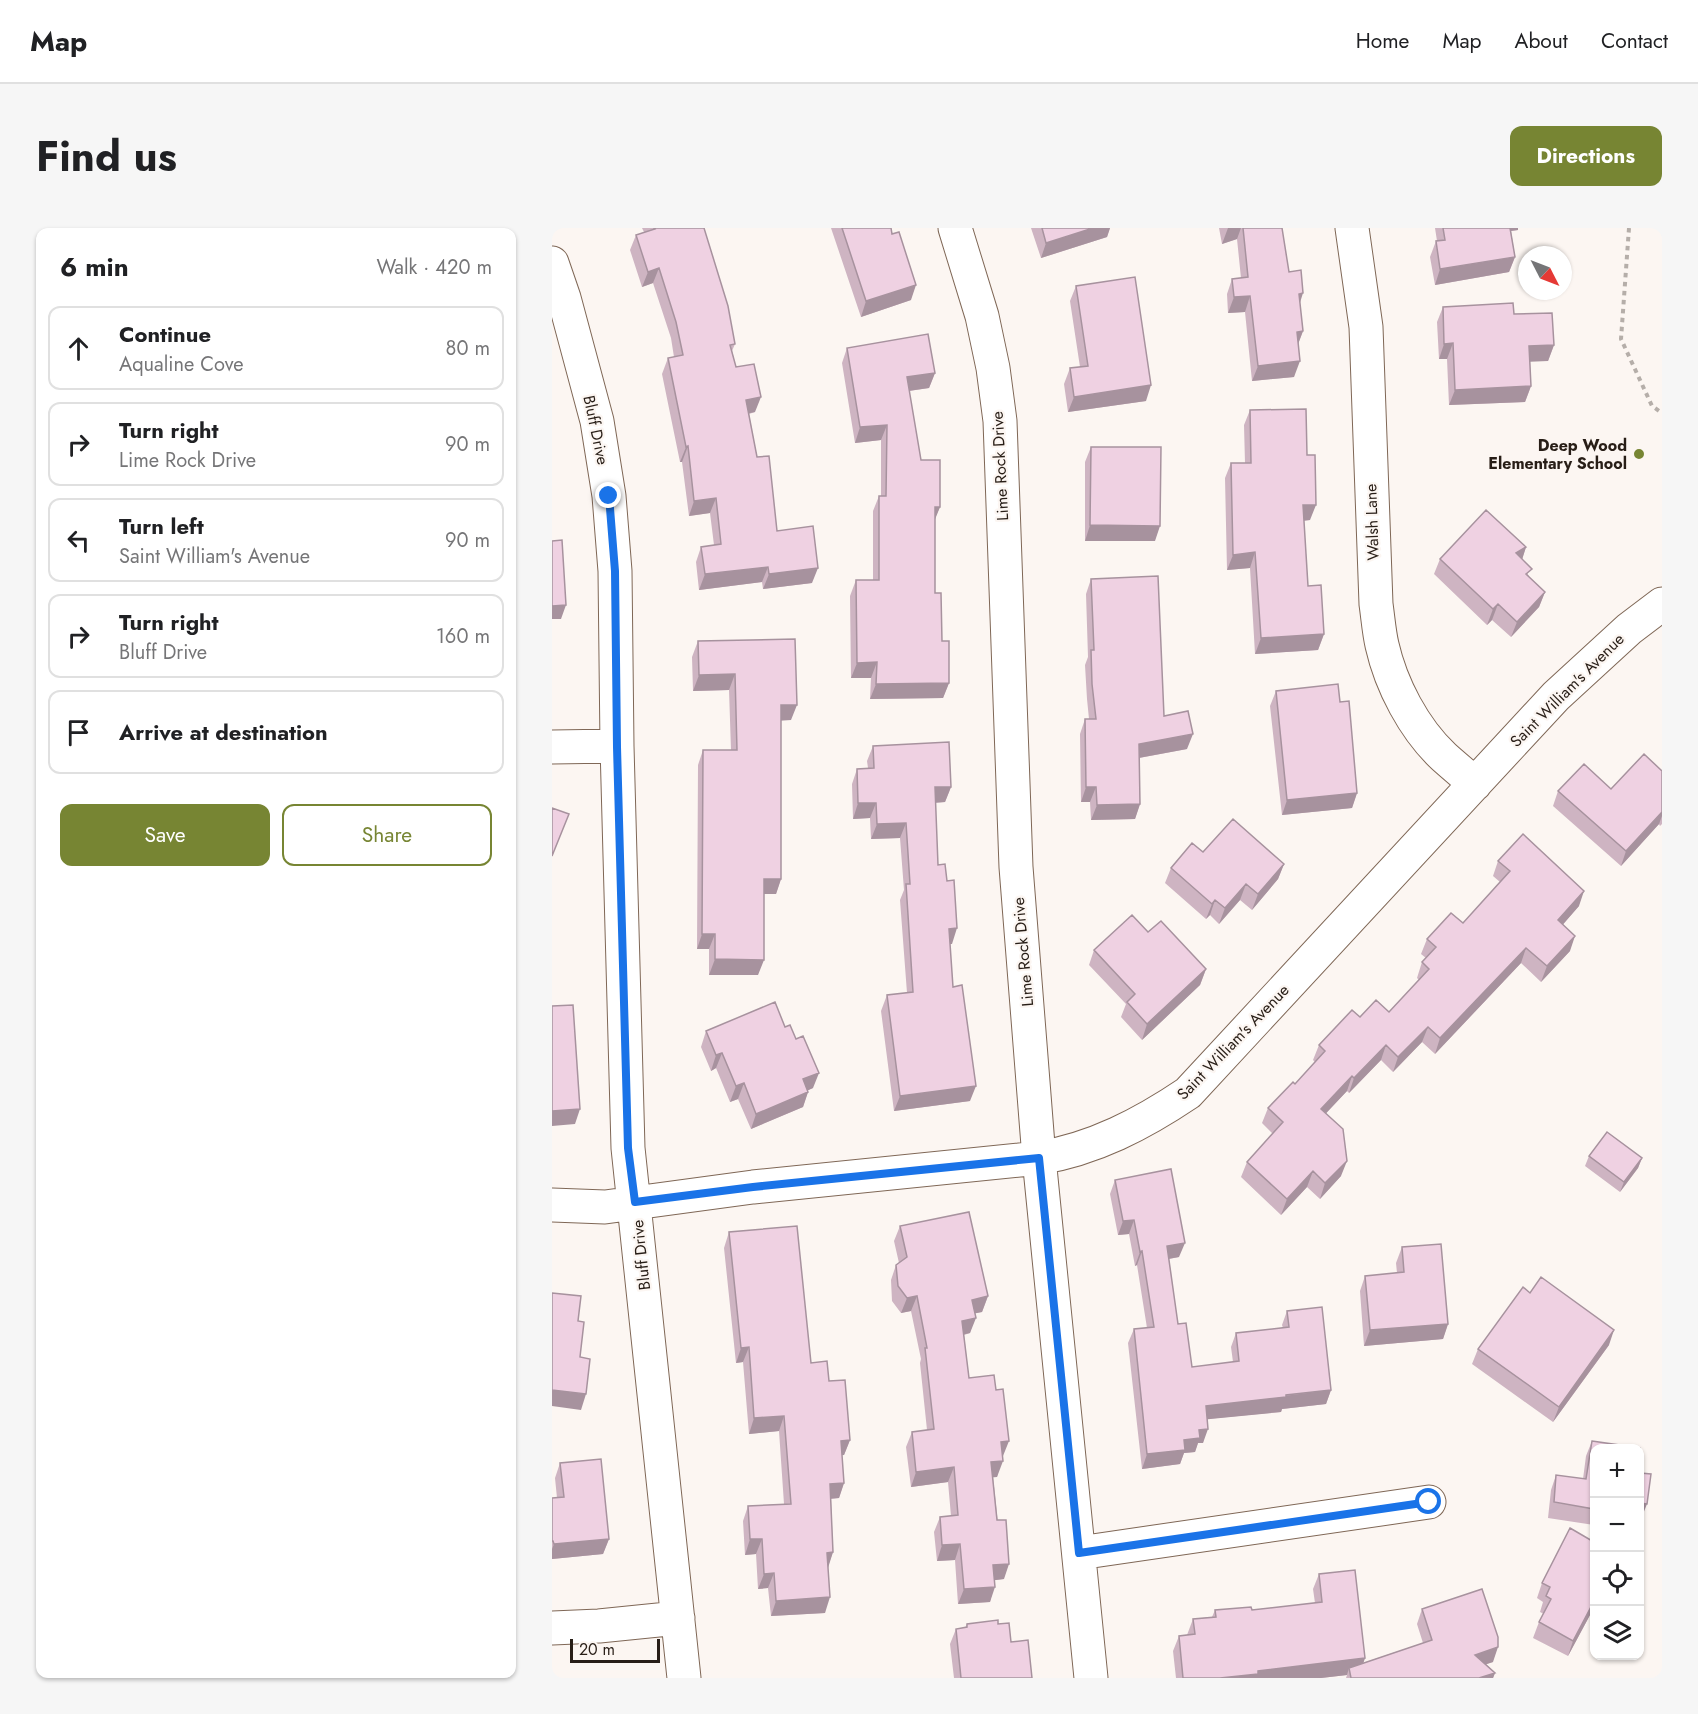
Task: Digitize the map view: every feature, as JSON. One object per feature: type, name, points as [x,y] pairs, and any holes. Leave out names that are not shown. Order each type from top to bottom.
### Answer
[{"type":"street","name":"Lime Rock Drive","points":[[955,228],[982,316],[993,368],[1000,422],[1016,867],[1039,1158],[1091,1678]]},
{"type":"street","name":"Walsh Lane","points":[[1352,228],[1366,327],[1375,593],[1382,646],[1406,706],[1429,741],[1475,784]]},
{"type":"street","name":"Bluff Drive","points":[[552,263],[564,298],[597,422],[609,496],[615,571],[617,747],[628,1148],[684,1678]]},
{"type":"street","name":"Saint William's Avenue","points":[[552,1205],[605,1207],[753,1187],[1039,1158],[1062,1154],[1105,1140],[1160,1112],[1188,1093],[1556,696],[1629,629],[1662,604]]},
{"type":"street","points":[[552,747],[617,747]]},
{"type":"street","points":[[1079,1553],[1429,1502]]},
{"type":"street","points":[[552,1628],[678,1618]]},
{"type":"path","points":[[1629,228],[1622,339],[1652,406],[1662,413]]},
{"type":"building","points":[[654,228],[704,228],[728,306],[735,344],[730,345],[736,367],[754,364],[761,397],[746,400],[757,457],[769,456],[777,531],[813,526],[818,568],[769,574],[768,567],[705,574],[701,547],[721,544],[716,498],[694,501],[688,446],[686,447],[668,358],[683,355],[676,322],[659,268],[648,272],[636,235]]},
{"type":"building","points":[[842,228],[891,228],[892,234],[899,232],[916,285],[866,301]]},
{"type":"building","points":[[1042,228],[1093,228],[1046,243]]},
{"type":"building","points":[[1243,228],[1282,228],[1289,272],[1301,270],[1303,293],[1299,294],[1303,331],[1297,332],[1300,361],[1258,366],[1250,296],[1234,297],[1232,279],[1248,277]]},
{"type":"building","points":[[1443,228],[1510,228],[1515,257],[1440,269],[1436,241],[1445,240]]},
{"type":"building","points":[[1135,277],[1151,385],[1074,397],[1070,368],[1088,366],[1076,286]]},
{"type":"building","points":[[1513,303],[1514,314],[1552,313],[1554,345],[1529,346],[1531,386],[1455,390],[1453,343],[1444,344],[1443,307]]},
{"type":"building","points":[[928,334],[935,373],[907,377],[921,460],[940,460],[940,507],[935,507],[935,593],[941,593],[942,641],[949,641],[949,683],[876,684],[877,662],[857,663],[856,580],[879,580],[879,496],[886,496],[887,425],[860,427],[847,348]]},
{"type":"building","points":[[1306,409],[1307,455],[1315,455],[1316,505],[1303,505],[1308,586],[1321,585],[1324,634],[1261,638],[1255,552],[1233,555],[1231,463],[1251,463],[1250,410]]},
{"type":"building","points":[[1091,447],[1161,447],[1160,526],[1090,525]]},
{"type":"building","points":[[1486,510],[1526,547],[1516,553],[1532,569],[1526,574],[1545,592],[1517,622],[1498,604],[1493,609],[1440,559]]},
{"type":"building","points":[[562,540],[566,605],[552,606],[552,541]]},
{"type":"building","points":[[1158,576],[1164,716],[1188,711],[1193,734],[1139,744],[1140,804],[1097,805],[1096,787],[1086,787],[1085,719],[1096,719],[1092,684],[1091,650],[1094,650],[1091,579]]},
{"type":"building","points":[[795,639],[797,705],[781,705],[781,879],[764,879],[764,960],[715,959],[715,934],[702,934],[703,750],[737,750],[735,674],[699,675],[698,641]]},
{"type":"building","points":[[1338,684],[1340,702],[1349,701],[1357,793],[1287,800],[1276,691]]},
{"type":"building","points":[[949,742],[951,787],[935,787],[938,865],[945,864],[947,881],[954,880],[957,928],[949,929],[953,987],[962,985],[976,1086],[900,1096],[887,995],[913,992],[906,884],[910,884],[906,823],[877,824],[876,803],[858,803],[857,769],[874,768],[873,746]]},
{"type":"building","points":[[1644,754],[1662,771],[1662,812],[1626,851],[1558,791],[1584,764],[1611,789]]},
{"type":"building","points":[[552,808],[569,814],[552,856]]},
{"type":"building","points":[[1233,819],[1284,864],[1258,894],[1246,884],[1225,908],[1215,900],[1212,904],[1171,868],[1192,843],[1203,852]]},
{"type":"building","points":[[1523,834],[1584,891],[1558,920],[1575,936],[1547,966],[1526,948],[1440,1038],[1428,1027],[1398,1057],[1386,1045],[1354,1078],[1352,1076],[1321,1109],[1343,1129],[1347,1161],[1325,1183],[1313,1171],[1287,1199],[1247,1162],[1283,1122],[1268,1108],[1293,1082],[1295,1084],[1325,1051],[1319,1045],[1352,1010],[1360,1017],[1376,1000],[1389,1012],[1429,969],[1422,962],[1436,947],[1427,939],[1451,913],[1463,923],[1510,871],[1498,861]]},
{"type":"building","points":[[1132,915],[1148,932],[1161,921],[1206,969],[1147,1024],[1127,1002],[1135,994],[1094,950]]},
{"type":"building","points":[[775,1002],[785,1027],[790,1025],[796,1039],[803,1036],[819,1073],[803,1079],[808,1092],[756,1114],[744,1083],[736,1086],[722,1053],[716,1055],[706,1031]]},
{"type":"building","points":[[573,1005],[580,1109],[552,1111],[552,1006]]},
{"type":"building","points":[[1607,1132],[1642,1158],[1624,1182],[1589,1156]]},
{"type":"building","points":[[1171,1169],[1185,1243],[1167,1246],[1178,1324],[1186,1323],[1192,1367],[1239,1361],[1236,1333],[1289,1327],[1287,1311],[1322,1307],[1331,1390],[1206,1406],[1208,1429],[1199,1430],[1200,1438],[1184,1440],[1185,1450],[1147,1454],[1134,1329],[1154,1327],[1142,1251],[1140,1252],[1134,1220],[1123,1221],[1115,1180]]},
{"type":"building","points":[[969,1212],[988,1296],[972,1300],[976,1318],[962,1321],[969,1378],[994,1375],[996,1390],[1003,1389],[1009,1441],[1001,1442],[1003,1461],[991,1462],[997,1520],[1006,1520],[1009,1564],[993,1565],[995,1587],[964,1589],[960,1544],[942,1545],[940,1517],[958,1515],[954,1467],[916,1472],[912,1432],[934,1429],[925,1348],[927,1348],[917,1296],[907,1298],[898,1286],[896,1265],[907,1257],[900,1226]]},
{"type":"building","points":[[797,1226],[811,1363],[827,1361],[829,1381],[845,1380],[850,1440],[841,1441],[844,1483],[830,1484],[833,1552],[827,1553],[830,1597],[776,1601],[774,1573],[764,1574],[762,1539],[750,1539],[748,1506],[791,1504],[784,1416],[754,1418],[749,1347],[741,1348],[729,1232]]},
{"type":"building","points":[[1441,1244],[1448,1324],[1370,1330],[1365,1276],[1404,1272],[1402,1247]]},
{"type":"building","points":[[1541,1277],[1614,1330],[1559,1407],[1478,1349],[1523,1287],[1530,1293]]},
{"type":"building","points":[[552,1293],[581,1296],[578,1321],[584,1322],[580,1357],[590,1359],[586,1394],[552,1390]]},
{"type":"building","points":[[1592,1441],[1613,1444],[1592,1444]]},
{"type":"building","points":[[1590,1454],[1590,1508],[1554,1502],[1556,1475],[1586,1479]]},
{"type":"building","points":[[601,1459],[609,1539],[554,1544],[552,1541],[552,1498],[564,1497],[560,1463]]},
{"type":"building","points":[[1644,1473],[1651,1474],[1647,1504],[1644,1504]]},
{"type":"building","points":[[1570,1528],[1590,1540],[1590,1609],[1573,1641],[1539,1622],[1551,1599],[1546,1596],[1550,1587],[1542,1583]]},
{"type":"building","points":[[1355,1570],[1365,1658],[1258,1671],[1258,1674],[1220,1678],[1183,1678],[1179,1636],[1195,1634],[1193,1619],[1216,1617],[1215,1610],[1251,1607],[1252,1610],[1322,1602],[1319,1574]]},
{"type":"building","points":[[1482,1589],[1498,1637],[1498,1647],[1475,1655],[1495,1673],[1479,1678],[1351,1678],[1349,1668],[1432,1640],[1422,1609]]},
{"type":"building","points":[[998,1620],[998,1624],[1009,1623],[1011,1642],[1028,1640],[1032,1678],[961,1678],[956,1629],[967,1627],[967,1624]]},
{"type":"place","name":"Deep Wood Elementary School","points":[[1639,454]]},
{"type":"route","points":[[609,496],[615,571],[617,747],[628,1148],[635,1202],[753,1187],[1039,1158],[1079,1553],[1429,1502]]}]
